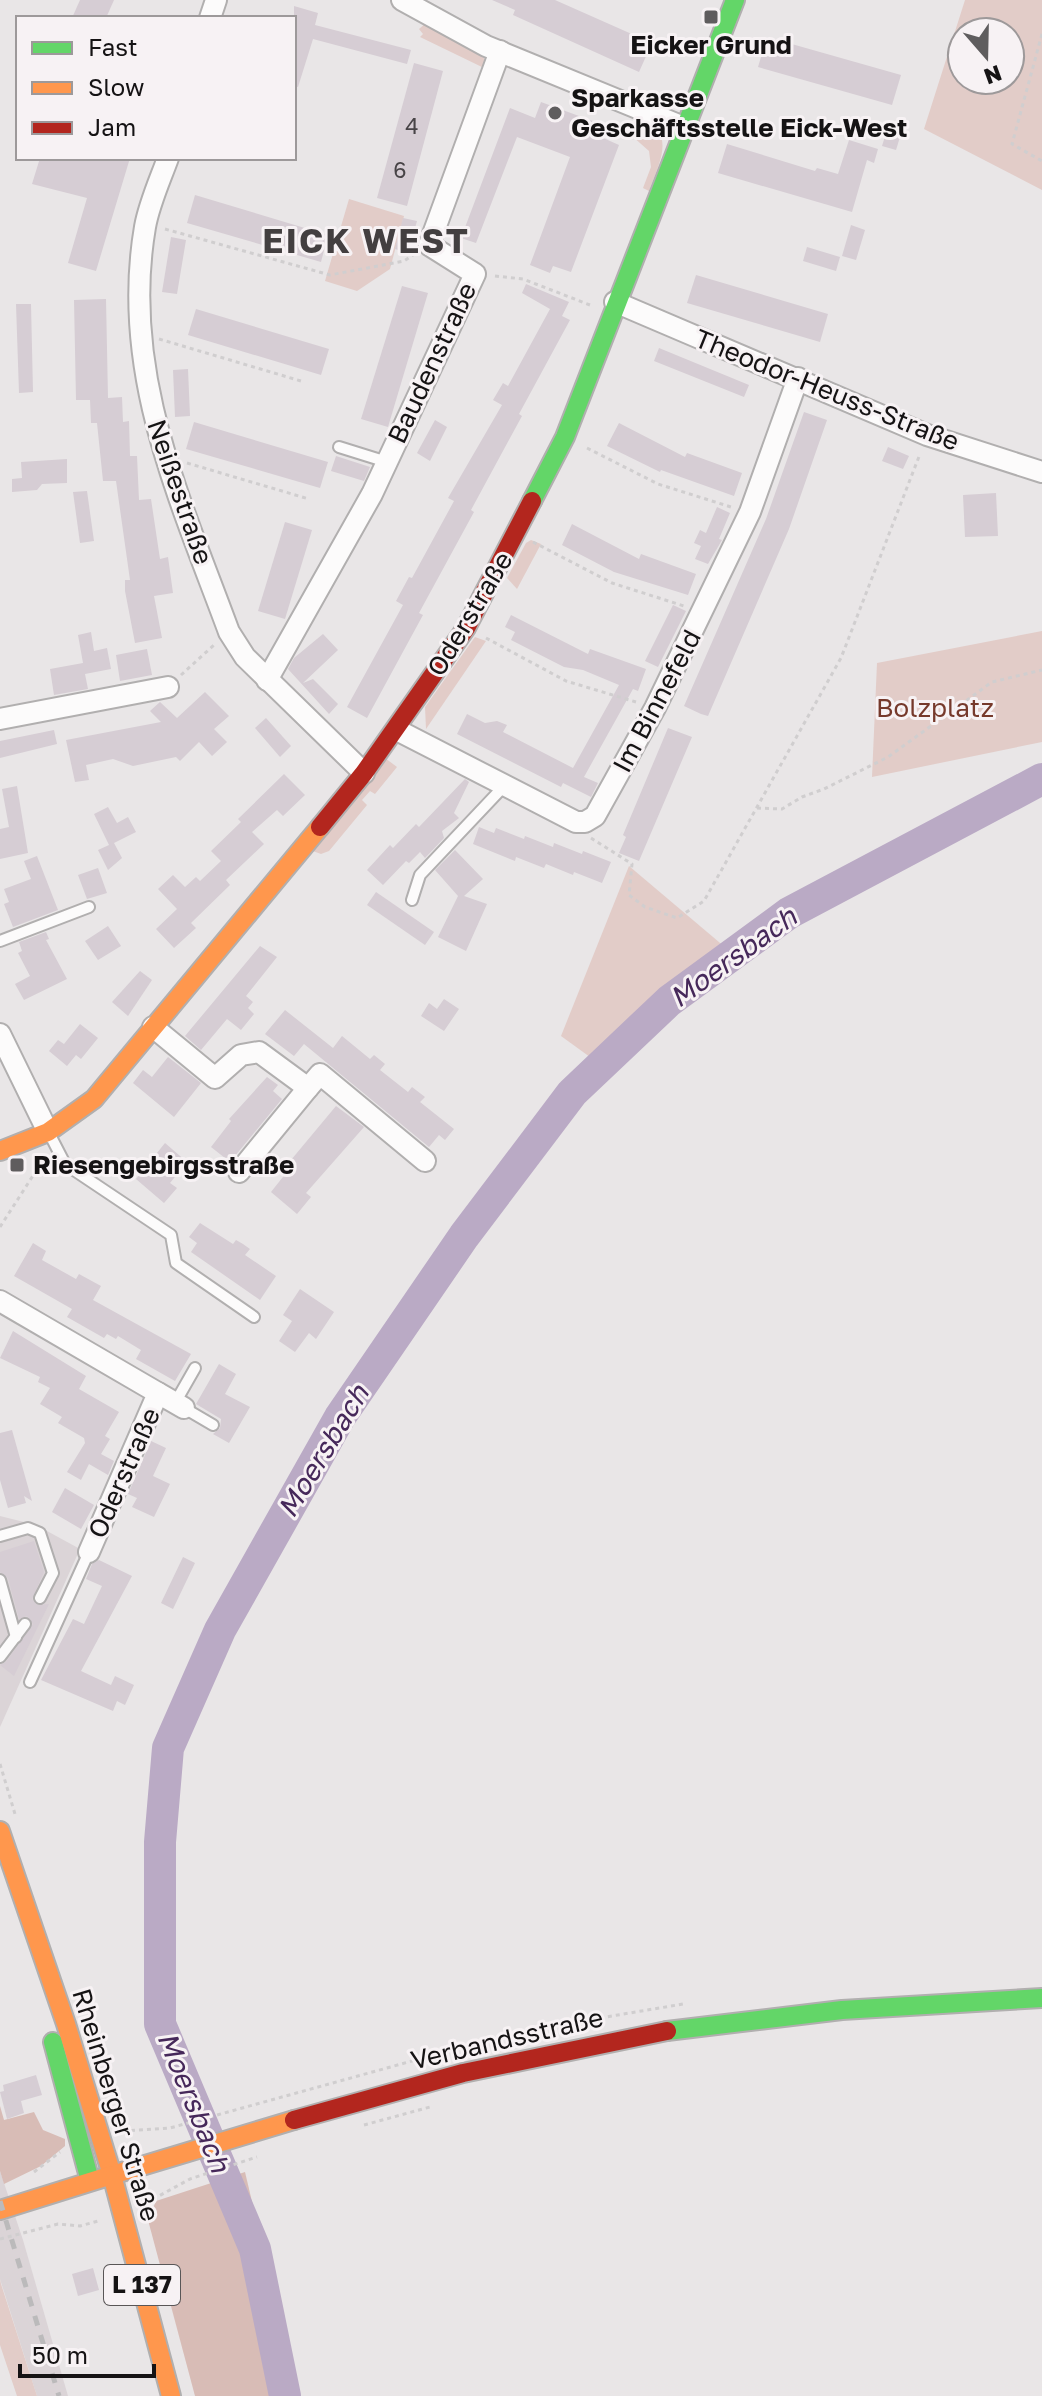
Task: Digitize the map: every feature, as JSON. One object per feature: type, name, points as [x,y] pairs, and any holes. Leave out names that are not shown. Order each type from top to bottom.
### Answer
[{"type":"main road","name":"Oderstraße","points":[[0,1151],[48,1132],[94,1099],[364,773],[466,628],[565,437],[612,308],[735,0]]},
{"type":"main road","name":"Rheinberger Straße","points":[[0,1831],[66,2024],[112,2175],[171,2396]]},
{"type":"main road","name":"Rheinberger Straße","points":[[0,1840],[92,2188]]},
{"type":"main road","name":"Verbandsstraße","points":[[0,2210],[92,2188],[112,2175],[513,2061],[626,2038],[841,2009],[1042,1998]]},
{"type":"main road","name":"L 137","points":[[124,2295],[159,2396]]},
{"type":"street","points":[[402,0],[500,51],[686,128]]},
{"type":"street","points":[[429,245],[500,51]]},
{"type":"street","name":"Neißestraße","points":[[167,160],[145,223],[137,284],[145,384],[165,456],[229,632],[245,657],[267,680],[364,773]]},
{"type":"street","name":"Baudenstraße","points":[[267,680],[387,462],[475,274],[429,245]]},
{"type":"street","name":"Theodor-Heuss-Straße","points":[[612,308],[798,378],[927,435],[1042,472]]},
{"type":"street","name":"Im Binnefeld","points":[[585,822],[595,816],[655,708],[703,611],[750,512],[798,378]]},
{"type":"street","points":[[0,719],[168,687]]},
{"type":"street","points":[[397,730],[576,822],[585,822]]},
{"type":"street","points":[[153,1027],[215,1078],[241,1055],[259,1052],[308,1088]]},
{"type":"street","points":[[0,1034],[48,1132]]},
{"type":"street","points":[[239,1172],[320,1074],[425,1161]]},
{"type":"street","name":"Oderstraße","points":[[0,1301],[173,1401],[89,1552]]},
{"type":"lane","points":[[339,447],[387,462]]},
{"type":"lane","points":[[412,900],[420,875],[505,785]]},
{"type":"lane","points":[[0,941],[89,907]]},
{"type":"lane","points":[[48,1132],[65,1164],[171,1235],[176,1263],[254,1317]]},
{"type":"lane","points":[[195,1368],[173,1401],[213,1425]]},
{"type":"lane","points":[[0,1536],[28,1528],[40,1533],[53,1573],[40,1598]]},
{"type":"lane","points":[[30,1682],[89,1552]]},
{"type":"lane","points":[[0,1580],[16,1637]]},
{"type":"lane","points":[[2,1655],[25,1624]]},
{"type":"lane","points":[[0,1641],[2,1655]]},
{"type":"path","points":[[1042,34],[1012,144],[1042,161]]},
{"type":"path","points":[[145,223],[330,275],[404,261],[429,245]]},
{"type":"path","points":[[475,274],[523,279],[612,308]]},
{"type":"path","points":[[140,334],[301,381]]},
{"type":"path","points":[[585,822],[591,840],[632,864],[629,895],[645,907],[677,918],[704,901],[841,658],[927,435]]},
{"type":"path","points":[[565,437],[658,484],[750,512]]},
{"type":"path","points":[[165,456],[309,499]]},
{"type":"path","points":[[517,534],[612,583],[703,611]]},
{"type":"path","points":[[466,628],[566,681],[655,708]]},
{"type":"path","points":[[168,687],[229,632]]},
{"type":"path","points":[[757,808],[782,809],[824,789],[888,757],[992,682],[1042,670]]},
{"type":"path","points":[[0,1227],[22,1187],[48,1152],[48,1132]]},
{"type":"path","points":[[353,2128],[439,2105]]},
{"type":"path","points":[[184,2124],[223,2113]]},
{"type":"path","points":[[203,2175],[266,2155]]},
{"type":"shaded area","points":[[0,1516],[36,1525],[80,1549],[0,1727]]},
{"type":"shaded area","points":[[0,2106],[4,2120],[34,2112],[43,2130],[65,2139],[65,2146],[41,2166],[4,2184],[0,2171]]},
{"type":"shaded area","points":[[0,2171],[68,2396],[37,2396],[0,2279]]},
{"type":"shaded area","points":[[245,2172],[298,2396],[195,2396],[148,2220],[156,2201]]},
{"type":"green space","points":[[965,0],[1042,0],[1042,190],[924,129],[946,60],[946,96],[1026,96],[1026,16],[960,16]]},
{"type":"green space","points":[[426,23],[484,55],[484,68],[420,37],[423,34],[419,29]]},
{"type":"green space","points":[[644,118],[660,133],[662,142],[660,160],[649,191],[643,188],[651,167],[649,151],[632,136],[644,128]]},
{"type":"green space","points":[[349,199],[404,216],[390,269],[357,291],[325,281]]},
{"type":"green space","points":[[531,540],[541,544],[517,589],[507,578],[526,543]]},
{"type":"green space","name":"Bolzplatz","points":[[1042,631],[1042,742],[872,777],[877,663]]},
{"type":"green space","points":[[475,637],[486,641],[426,729],[425,707]]},
{"type":"green space","points":[[385,758],[397,767],[375,794],[370,791],[362,800],[367,805],[329,851],[321,854],[310,850]]},
{"type":"green space","points":[[629,866],[739,959],[601,1065],[561,1036]]},
{"type":"green space","points":[[0,2279],[37,2396],[17,2396],[0,2345]]},
{"type":"building","points":[[80,0],[114,0],[107,16],[73,16]]},
{"type":"building","points":[[492,0],[555,0],[652,43],[639,72],[513,15],[515,10]]},
{"type":"building","points":[[294,6],[318,13],[315,25],[411,50],[407,64],[313,39],[296,86]]},
{"type":"building","points":[[767,37],[901,75],[892,105],[758,67]]},
{"type":"building","points":[[414,63],[443,71],[407,206],[377,198]]},
{"type":"building","points":[[541,102],[606,126],[601,137],[619,145],[571,272],[553,266],[550,273],[530,265],[570,157],[517,137],[476,243],[461,238],[510,108],[535,118]]},
{"type":"building","points":[[890,120],[904,124],[896,150],[882,146]]},
{"type":"building","points":[[849,140],[878,149],[874,163],[867,160],[852,212],[718,173],[727,144],[815,171],[817,168],[838,174]]},
{"type":"building","points":[[39,160],[129,160],[96,271],[68,263],[87,198],[32,184]]},
{"type":"building","points":[[195,195],[328,235],[321,262],[187,223]]},
{"type":"building","points":[[403,218],[417,221],[408,253],[395,249]]},
{"type":"building","points":[[851,225],[865,230],[856,260],[842,256]]},
{"type":"building","points":[[171,237],[186,240],[177,294],[162,292]]},
{"type":"building","points":[[807,247],[840,257],[836,271],[803,261]]},
{"type":"building","points":[[696,275],[828,314],[820,342],[687,303]]},
{"type":"building","points":[[526,284],[569,302],[562,316],[570,320],[471,510],[474,512],[419,613],[423,615],[367,718],[347,707],[403,605],[396,601],[454,501],[448,498],[502,405],[493,400],[503,383],[508,386],[550,309],[522,293]]},
{"type":"building","points":[[402,286],[428,293],[388,427],[361,419]]},
{"type":"building","points":[[106,299],[108,398],[122,397],[123,422],[129,421],[130,456],[137,456],[139,500],[151,499],[160,559],[168,557],[173,593],[154,596],[162,638],[135,643],[125,591],[125,580],[130,580],[116,481],[103,481],[97,423],[91,423],[90,400],[76,400],[74,300]]},
{"type":"building","points":[[16,304],[31,304],[33,392],[19,393]]},
{"type":"building","points":[[196,309],[329,349],[321,375],[188,335]]},
{"type":"building","points":[[659,348],[749,385],[744,397],[654,361]]},
{"type":"building","points":[[188,369],[190,416],[175,417],[173,370]]},
{"type":"building","points":[[804,412],[827,420],[789,529],[708,716],[701,714],[684,706],[766,519]]},
{"type":"building","points":[[435,420],[447,427],[430,461],[417,453]]},
{"type":"building","points":[[194,422],[328,462],[320,488],[186,449]]},
{"type":"building","points":[[619,423],[685,457],[687,453],[742,473],[734,496],[660,472],[607,446]]},
{"type":"building","points":[[888,447],[909,456],[903,469],[882,461]]},
{"type":"building","points":[[336,456],[370,467],[364,481],[331,471]]},
{"type":"building","points":[[67,459],[67,483],[42,484],[37,490],[12,492],[12,479],[22,478],[21,462]]},
{"type":"building","points":[[87,491],[94,541],[80,543],[73,492]]},
{"type":"building","points":[[996,493],[998,536],[965,537],[963,495]]},
{"type":"building","points":[[717,507],[730,513],[719,539],[722,540],[708,564],[695,559],[701,546],[694,543],[700,530],[706,533]]},
{"type":"building","points":[[285,522],[312,530],[285,619],[258,611]]},
{"type":"building","points":[[572,524],[639,559],[641,554],[696,574],[688,595],[614,572],[562,545]]},
{"type":"building","points":[[673,605],[686,611],[658,667],[645,661]]},
{"type":"building","points":[[511,615],[588,654],[590,649],[646,669],[638,691],[633,689],[584,777],[598,783],[591,797],[563,783],[561,787],[457,734],[467,714],[485,723],[497,721],[507,725],[503,732],[573,768],[619,685],[583,670],[564,667],[511,640],[515,632],[505,627]]},
{"type":"building","points":[[91,632],[94,651],[107,648],[111,669],[85,674],[88,689],[54,695],[50,669],[83,663],[78,635]]},
{"type":"building","points":[[323,634],[338,650],[303,683],[313,679],[338,704],[329,714],[288,669],[294,658]]},
{"type":"building","points":[[147,649],[152,675],[120,681],[116,655]]},
{"type":"building","points":[[205,692],[229,716],[214,729],[227,742],[212,756],[199,742],[180,761],[176,757],[133,766],[113,759],[86,765],[89,780],[75,782],[66,740],[161,722],[150,711],[160,702],[177,718]]},
{"type":"building","points":[[266,718],[291,746],[280,757],[255,728]]},
{"type":"building","points":[[668,728],[692,737],[639,861],[619,853],[626,837],[623,835]]},
{"type":"building","points":[[54,730],[57,744],[0,758],[0,741]]},
{"type":"building","points":[[284,774],[305,795],[283,816],[277,810],[252,832],[264,844],[226,880],[230,885],[191,923],[196,928],[174,948],[156,929],[177,909],[158,889],[173,875],[185,887],[196,877],[200,881],[221,861],[211,851],[241,822],[238,819]]},
{"type":"building","points":[[465,779],[469,782],[454,813],[459,818],[442,831],[444,838],[425,858],[420,852],[409,863],[406,861],[383,885],[367,870],[390,845],[393,848],[416,824],[419,827]]},
{"type":"building","points":[[17,786],[28,853],[0,859],[0,829],[9,827],[2,789]]},
{"type":"building","points":[[108,807],[117,823],[128,817],[136,832],[114,843],[122,858],[108,870],[98,850],[109,845],[94,814]]},
{"type":"building","points":[[479,827],[494,833],[496,828],[553,847],[554,843],[611,862],[602,883],[546,864],[544,868],[516,857],[515,861],[473,844]]},
{"type":"building","points":[[455,850],[483,879],[464,896],[487,904],[466,951],[438,937],[458,896],[435,870]]},
{"type":"building","points":[[37,856],[58,910],[13,927],[4,904],[9,902],[4,889],[31,879],[24,861]]},
{"type":"building","points":[[98,868],[107,893],[87,899],[78,875]]},
{"type":"building","points":[[376,892],[434,932],[425,945],[367,905]]},
{"type":"building","points":[[108,926],[121,946],[98,960],[85,941]]},
{"type":"building","points":[[46,932],[49,939],[46,940],[67,979],[24,1000],[15,984],[30,976],[18,953],[22,951],[19,942]]},
{"type":"building","points":[[260,946],[277,957],[246,996],[253,1002],[248,1008],[254,1014],[241,1030],[227,1019],[201,1050],[185,1036]]},
{"type":"building","points":[[140,971],[152,980],[128,1016],[112,1002]]},
{"type":"building","points":[[444,999],[459,1009],[444,1031],[421,1016],[429,1003],[437,1009]]},
{"type":"building","points":[[285,1010],[333,1048],[342,1036],[370,1059],[374,1055],[385,1064],[380,1070],[408,1092],[412,1087],[425,1097],[420,1102],[454,1129],[445,1140],[439,1135],[429,1147],[304,1044],[294,1056],[265,1034]]},
{"type":"building","points":[[80,1024],[98,1038],[81,1059],[76,1055],[67,1066],[49,1051],[58,1040],[64,1044]]},
{"type":"building","points":[[168,1057],[201,1083],[174,1117],[133,1083],[143,1070],[152,1077]]},
{"type":"building","points":[[267,1077],[278,1085],[273,1091],[282,1099],[230,1162],[211,1147],[231,1121],[229,1119]]},
{"type":"building","points":[[336,1106],[364,1127],[306,1193],[311,1197],[297,1214],[271,1192],[294,1163],[291,1160]]},
{"type":"building","points":[[165,1143],[187,1162],[170,1183],[177,1188],[164,1203],[136,1179]]},
{"type":"building","points":[[200,1223],[233,1244],[236,1240],[243,1244],[250,1249],[245,1255],[276,1276],[260,1300],[191,1252],[197,1243],[189,1237]]},
{"type":"building","points":[[33,1243],[46,1251],[42,1260],[76,1279],[79,1274],[101,1286],[93,1300],[191,1354],[175,1381],[136,1359],[141,1350],[118,1336],[116,1339],[107,1334],[104,1338],[67,1317],[72,1309],[14,1276]]},
{"type":"building","points":[[300,1289],[334,1312],[316,1339],[309,1333],[295,1352],[279,1341],[292,1321],[283,1315]]},
{"type":"building","points":[[13,1331],[86,1376],[79,1389],[119,1412],[105,1436],[110,1439],[101,1454],[114,1461],[108,1475],[89,1464],[81,1480],[67,1472],[85,1443],[84,1438],[58,1423],[62,1417],[40,1404],[50,1388],[38,1382],[40,1377],[0,1358]]},
{"type":"building","points":[[219,1364],[236,1374],[225,1394],[250,1407],[229,1443],[213,1434],[220,1428],[221,1419],[196,1404]]},
{"type":"building","points":[[12,1430],[32,1501],[24,1496],[26,1503],[8,1508],[0,1480],[0,1433]]},
{"type":"building","points":[[151,1441],[166,1448],[153,1476],[170,1484],[154,1517],[132,1507],[137,1498],[128,1494]]},
{"type":"building","points":[[65,1488],[94,1505],[81,1529],[52,1512]]},
{"type":"building","points":[[34,1541],[44,1572],[32,1599],[37,1605],[49,1604],[14,1676],[0,1665],[6,1662],[33,1624],[27,1616],[19,1619],[8,1578],[0,1572],[0,1552]]},
{"type":"building","points":[[183,1557],[195,1563],[173,1609],[161,1603]]},
{"type":"building","points":[[99,1560],[132,1576],[81,1671],[111,1685],[115,1676],[134,1685],[125,1705],[117,1701],[113,1711],[41,1680],[73,1619],[84,1624],[102,1586],[86,1579],[92,1564]]},
{"type":"building","points":[[36,2075],[42,2095],[21,2101],[24,2113],[7,2119],[0,2092],[4,2091],[3,2085]]},
{"type":"building","points":[[93,2268],[99,2290],[78,2296],[72,2274]]},
{"type":"waterway","name":"Moersbach","points":[[285,2396],[255,2249],[160,2024],[160,1842],[168,1748],[220,1630],[340,1417],[464,1236],[572,1093],[669,1001],[789,913],[1042,779]]},
{"type":"railway","points":[[0,2201],[59,2396]]},
{"type":"traffic: fast","points":[[532,501],[565,437],[735,0]]},
{"type":"traffic: fast","points":[[667,2031],[842,2010],[1042,1998]]},
{"type":"traffic: fast","points":[[53,2042],[90,2181]]},
{"type":"traffic: slow","points":[[0,1151],[48,1132],[94,1099],[320,827]]},
{"type":"traffic: slow","points":[[0,1831],[66,2024],[112,2175],[294,2120]]},
{"type":"traffic: slow","points":[[0,2210],[112,2175],[171,2396]]},
{"type":"traffic: jam","points":[[320,827],[364,773],[466,628],[532,501]]},
{"type":"traffic: jam","points":[[294,2120],[463,2073],[667,2031]]},
{"type":"place","name":"Eicker Grund","points":[[711,17]]},
{"type":"place","name":"Sparkasse Geschäftsstelle Eick-West","points":[[555,113]]},
{"type":"place","name":"Riesengebirgsstraße","points":[[17,1165]]},
{"type":"district","name":"EICK WEST","points":[[366,241]]}]
